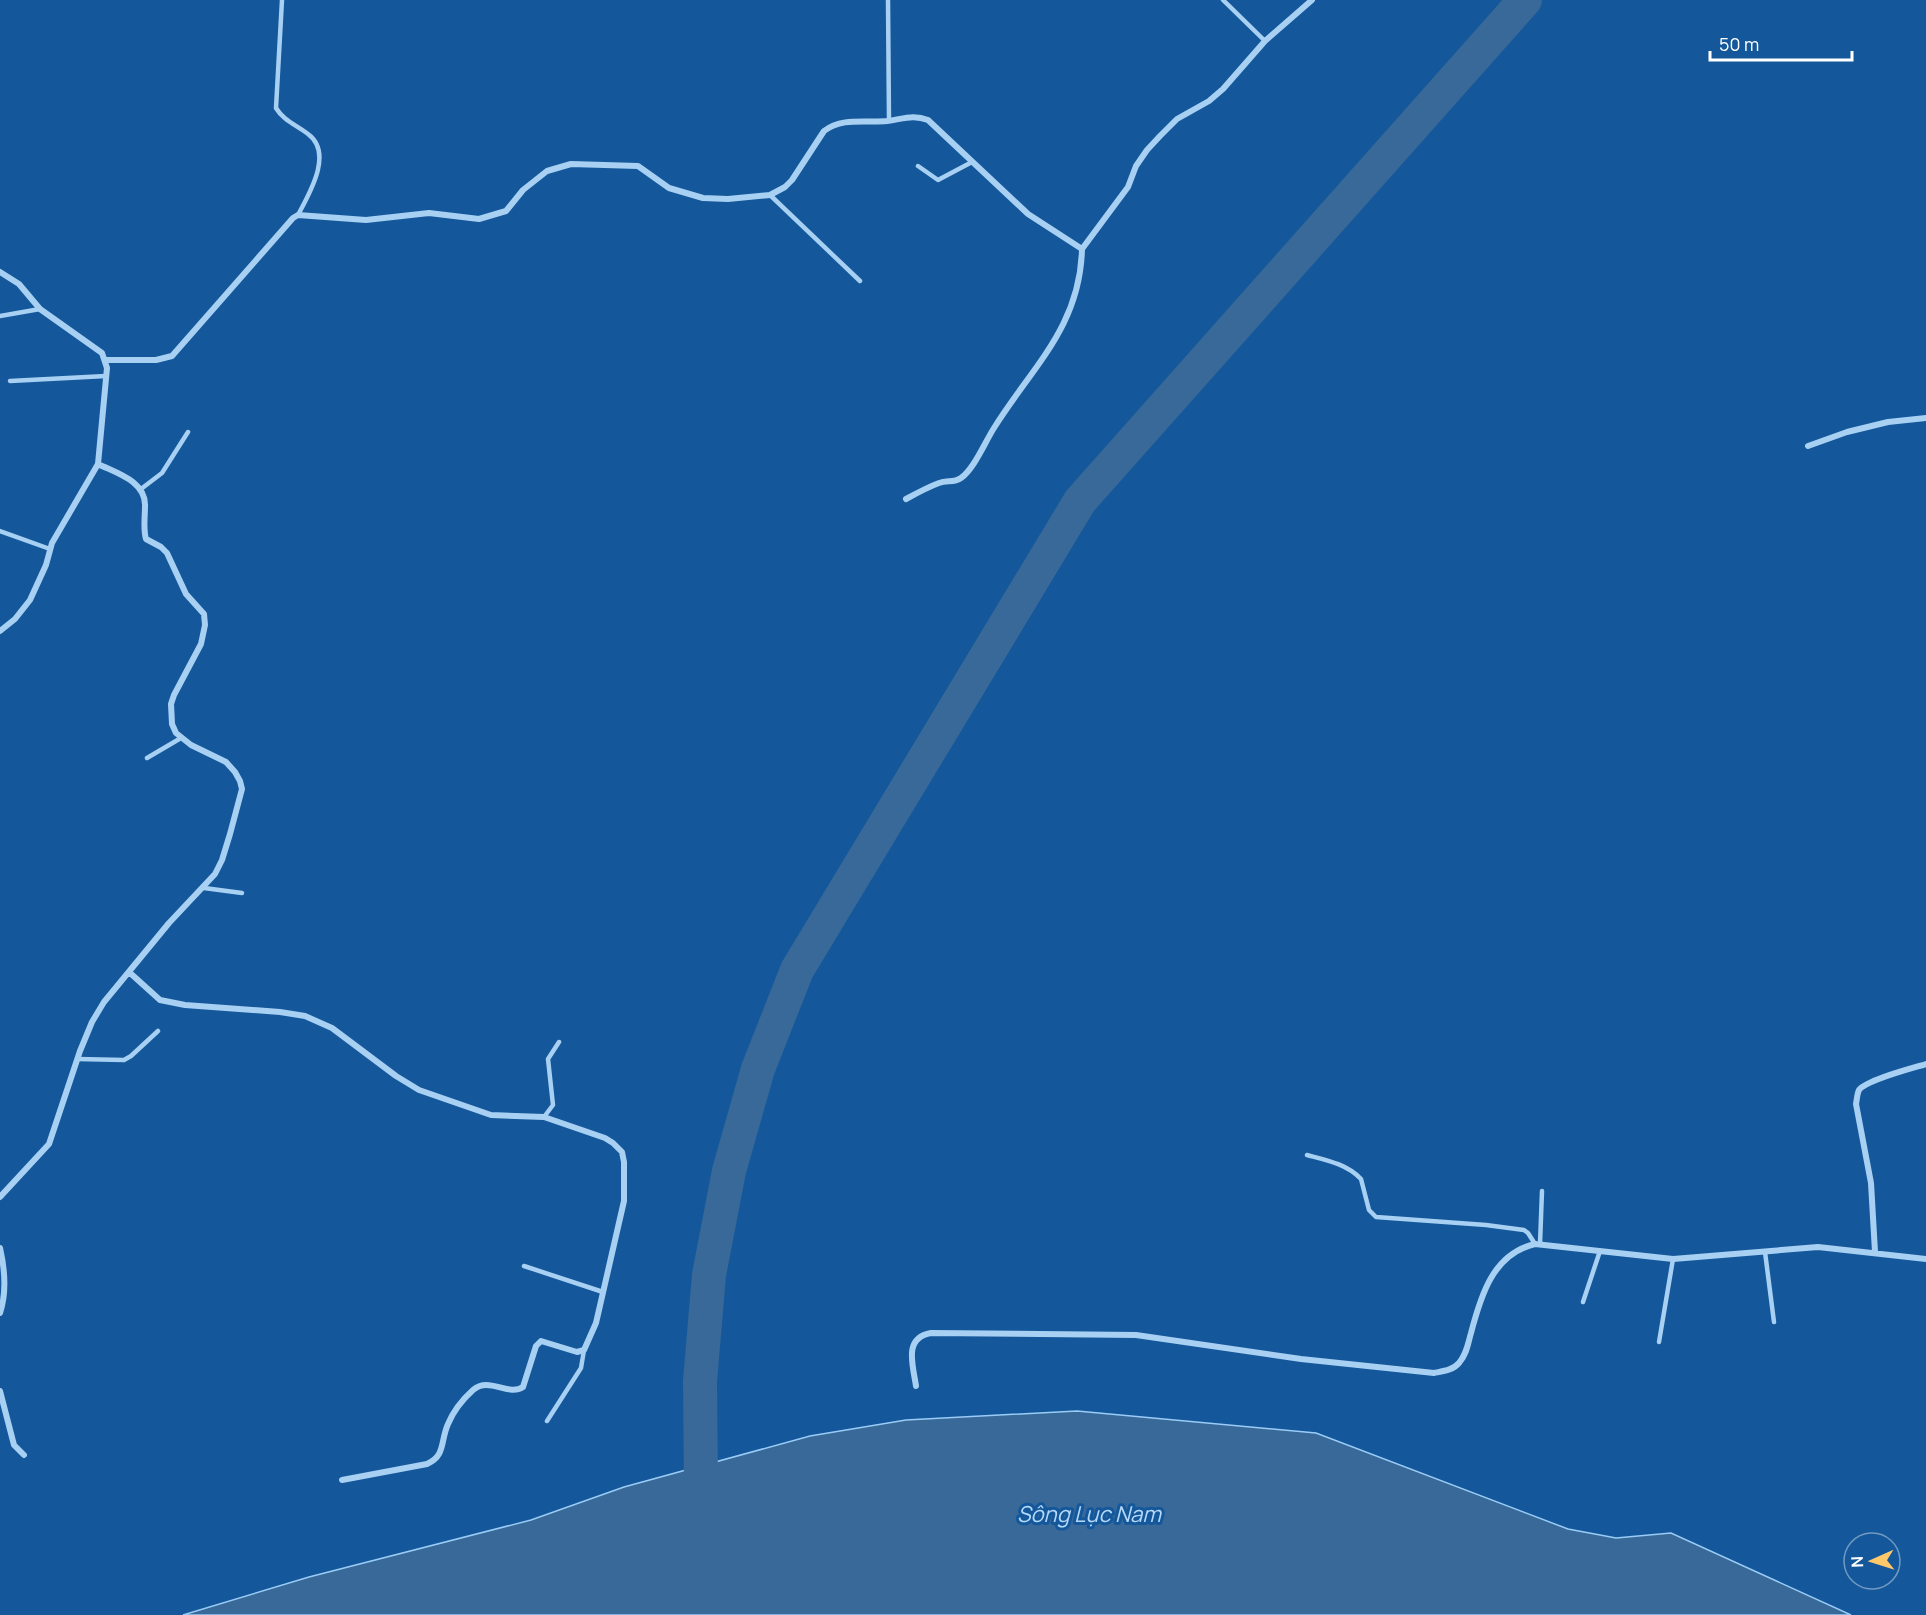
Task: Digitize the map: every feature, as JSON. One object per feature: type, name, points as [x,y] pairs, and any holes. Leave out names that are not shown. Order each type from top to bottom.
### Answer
[{"type":"street","points":[[906,499],[940,482],[957,481],[966,474],[994,426],[1055,341],[1069,314],[1077,287],[1082,249],[1128,187],[1136,166],[1147,150],[1177,118],[1209,100],[1223,89],[1265,41],[1312,0]]},
{"type":"street","points":[[105,360],[156,360],[172,356],[265,248],[298,215],[366,220],[429,213],[479,219],[506,211],[524,190],[547,171],[571,164],[639,166],[669,188],[703,198],[728,199],[770,195],[785,188],[792,180],[819,135],[831,125],[842,122],[889,121],[918,116],[928,120],[1028,214],[1082,249]]},
{"type":"street","points":[[0,272],[19,284],[40,309],[102,353],[106,376],[98,464],[61,524],[30,600],[15,619],[0,632]]},
{"type":"street","points":[[1808,446],[1846,432],[1888,422],[1926,418]]},
{"type":"street","points":[[0,1197],[49,1144],[77,1059],[92,1022],[104,1002],[169,923],[215,874],[222,860],[242,789],[235,772],[226,762],[181,738],[172,724],[171,704],[201,644],[205,625],[204,614],[186,594],[167,552],[146,539],[145,499],[141,489],[130,480],[98,464]]},
{"type":"street","points":[[129,972],[160,1000],[184,1005],[270,1011],[305,1016],[332,1028],[396,1076],[419,1090],[490,1115],[544,1117],[604,1138],[622,1152],[624,1201],[596,1323],[584,1350],[577,1352],[541,1341],[536,1346],[523,1387],[511,1390],[485,1385],[475,1388],[468,1395],[448,1424],[437,1459],[427,1464],[342,1480]]},
{"type":"street","points":[[1875,1252],[1871,1183],[1866,1147],[1856,1104],[1857,1094],[1860,1088],[1869,1083],[1926,1064]]},
{"type":"street","points":[[916,1386],[912,1350],[914,1340],[920,1335],[931,1333],[1136,1335],[1301,1359],[1434,1373],[1449,1370],[1458,1365],[1465,1355],[1480,1299],[1488,1280],[1510,1255],[1526,1246],[1538,1244],[1673,1259],[1818,1247],[1926,1259]]},
{"type":"street","points":[[0,1248],[4,1264],[5,1285],[0,1313]]},
{"type":"street","points":[[0,1391],[14,1445],[24,1455]]},
{"type":"lane","points":[[282,0],[276,108],[281,117],[311,136],[317,145],[319,156],[319,168],[314,183],[298,215]]},
{"type":"lane","points":[[888,0],[889,121]]},
{"type":"lane","points":[[1223,0],[1265,41]]},
{"type":"lane","points":[[918,166],[938,180],[972,162]]},
{"type":"lane","points":[[770,195],[860,280]]},
{"type":"lane","points":[[0,316],[40,309]]},
{"type":"lane","points":[[10,381],[106,376]]},
{"type":"lane","points":[[141,489],[162,473],[188,432]]},
{"type":"lane","points":[[0,531],[50,549]]},
{"type":"lane","points":[[147,758],[181,738]]},
{"type":"lane","points":[[204,888],[242,893]]},
{"type":"lane","points":[[77,1059],[124,1060],[158,1031]]},
{"type":"lane","points":[[544,1117],[553,1105],[548,1059],[559,1042]]},
{"type":"lane","points":[[1307,1155],[1338,1163],[1358,1175],[1368,1210],[1376,1217],[1486,1224],[1524,1230],[1538,1244]]},
{"type":"lane","points":[[1538,1244],[1542,1191]]},
{"type":"lane","points":[[1583,1302],[1600,1251]]},
{"type":"lane","points":[[1765,1252],[1773,1322]]},
{"type":"lane","points":[[1659,1342],[1673,1259]]},
{"type":"lane","points":[[524,1266],[603,1292]]},
{"type":"lane","points":[[547,1421],[581,1368],[584,1350]]},
{"type":"water","name":"Sông Lục Nam","points":[[1077,1411],[1316,1433],[1568,1529],[1616,1538],[1671,1533],[1851,1615],[183,1615],[309,1577],[531,1520],[624,1487],[810,1436],[906,1420]]},
{"type":"waterway","points":[[706,1511],[701,1485],[700,1381],[709,1275],[729,1171],[758,1069],[797,970],[1080,501],[1525,0]]}]
